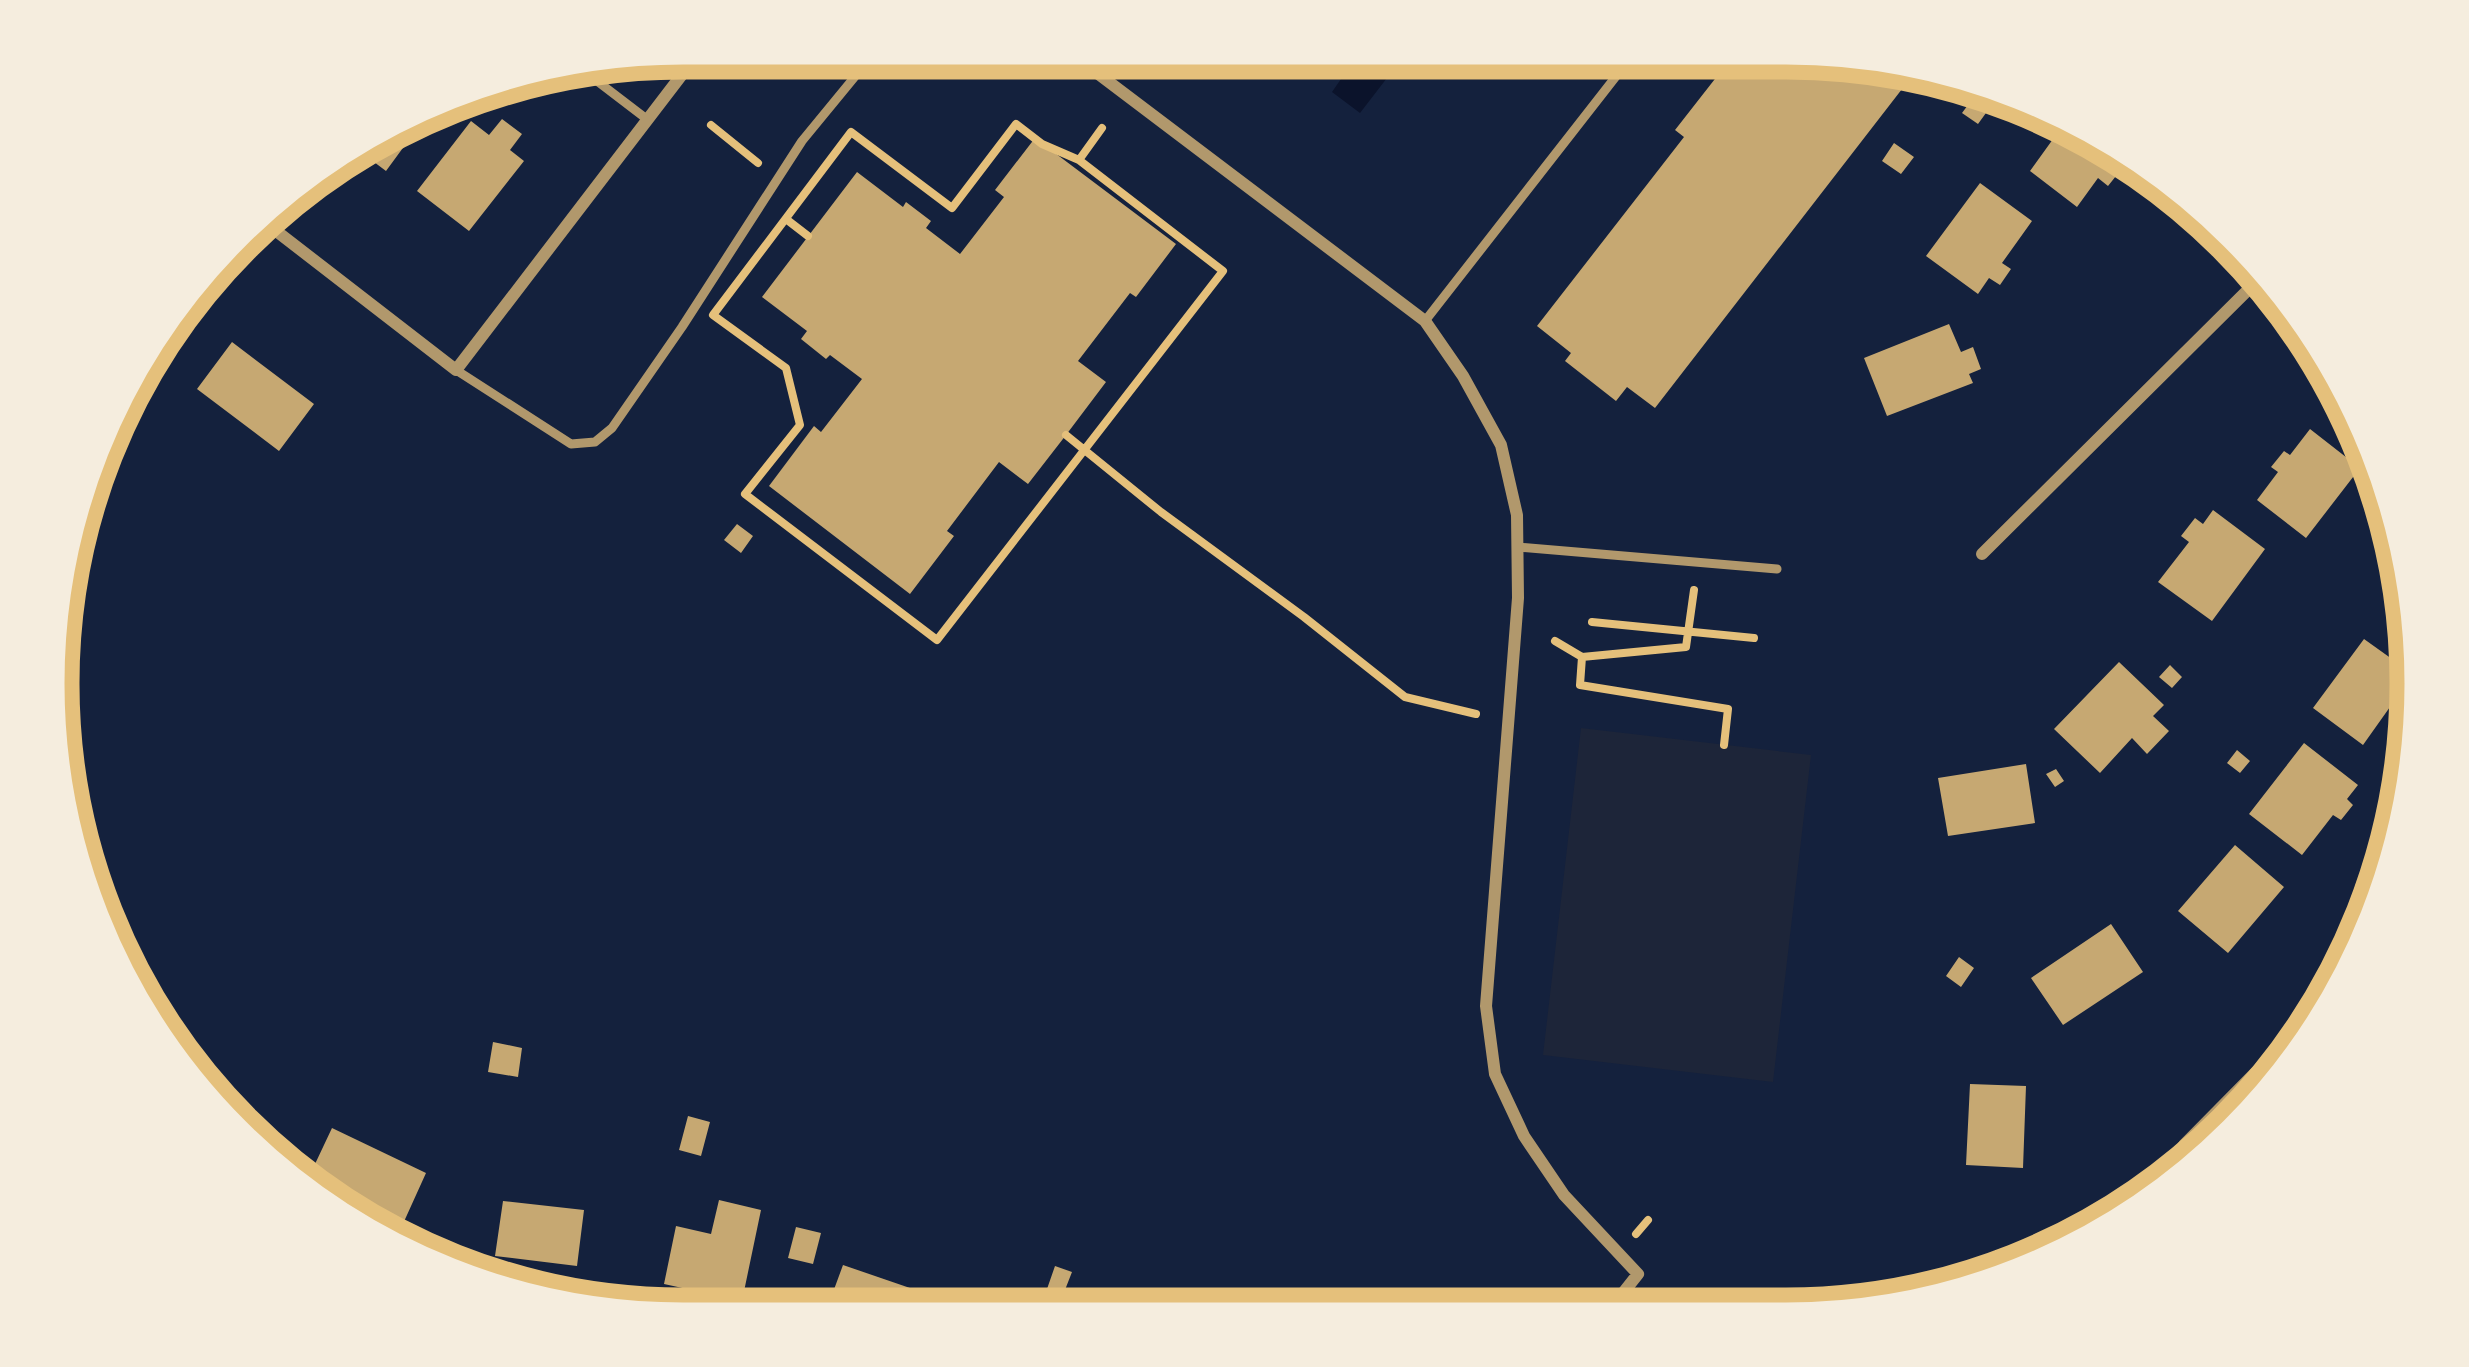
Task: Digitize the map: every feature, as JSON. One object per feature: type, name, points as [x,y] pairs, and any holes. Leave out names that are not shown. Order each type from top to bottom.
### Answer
[{"type":"street","points":[[274,229],[457,370],[684,72]]},
{"type":"street","points":[[1096,72],[1425,321],[1463,376],[1501,445],[1517,515],[1518,547],[1517,620],[1486,1006],[1495,1074],[1524,1136],[1564,1195],[1638,1274],[1622,1295]]},
{"type":"street","points":[[1982,554],[2251,287]]},
{"type":"street","points":[[2185,1145],[2263,1065]]},
{"type":"lane","points":[[457,370],[571,444],[595,442],[612,428],[659,361],[802,141],[859,72]]},
{"type":"lane","points":[[1425,321],[1619,72]]},
{"type":"lane","points":[[594,79],[648,120]]},
{"type":"lane","points":[[1518,547],[1777,569]]},
{"type":"path","points":[[1016,124],[1042,144],[1079,160],[1223,271],[937,640],[745,494],[800,425],[786,368],[713,315],[786,218],[851,132],[952,208],[1016,124]]},
{"type":"path","points":[[711,125],[759,164]]},
{"type":"path","points":[[1079,160],[1102,128]]},
{"type":"path","points":[[786,218],[808,236]]},
{"type":"path","points":[[1066,435],[1405,697],[1476,714]]},
{"type":"path","points":[[1592,622],[1754,638]]},
{"type":"path","points":[[1555,641],[1582,657],[1686,647],[1689,629]]},
{"type":"path","points":[[1582,657],[1580,685],[1728,709],[1724,745]]},
{"type":"shaded area","points":[[1332,72],[1392,72],[1360,113],[1332,92],[1341,79]]},
{"type":"shaded area","points":[[1581,728],[1811,755],[1773,1082],[1543,1055]]},
{"type":"building","points":[[1720,72],[1825,73],[1906,84],[1655,408],[1627,387],[1616,401],[1565,361],[1571,353],[1537,326],[1684,137],[1675,130]]},
{"type":"building","points":[[1971,101],[1990,107],[1978,124],[1962,113]]},
{"type":"building","points":[[502,119],[522,134],[510,150],[524,161],[469,231],[417,191],[471,121],[489,135]]},
{"type":"building","points":[[2056,135],[2120,172],[2108,186],[2098,178],[2077,207],[2030,171]]},
{"type":"building","points":[[412,136],[386,171],[370,159]]},
{"type":"building","points":[[1035,138],[1176,244],[1136,297],[1130,293],[1078,361],[1106,382],[1066,435],[1028,484],[999,462],[947,531],[954,536],[910,594],[769,486],[814,426],[821,432],[862,379],[801,339],[807,331],[762,297],[857,172],[903,207],[906,202],[931,221],[926,228],[960,254],[1004,197],[995,190]]},
{"type":"building","points":[[1894,143],[1914,157],[1901,174],[1882,161]]},
{"type":"building","points":[[1980,183],[2032,221],[2002,263],[2011,269],[2000,285],[1989,278],[1978,294],[1926,256]]},
{"type":"building","points":[[1949,324],[1961,352],[1973,347],[1981,369],[1969,374],[1973,383],[1887,416],[1864,358]]},
{"type":"building","points":[[232,342],[314,404],[279,451],[197,389]]},
{"type":"building","points":[[2310,429],[2358,470],[2306,538],[2257,500],[2278,472],[2271,467],[2284,451],[2290,455]]},
{"type":"building","points":[[2213,510],[2265,549],[2212,621],[2158,582],[2189,542],[2181,536],[2195,518],[2203,524]]},
{"type":"building","points":[[737,524],[753,536],[741,553],[724,540]]},
{"type":"building","points":[[2364,639],[2396,662],[2397,698],[2363,745],[2313,708]]},
{"type":"building","points":[[2119,662],[2164,705],[2153,716],[2169,731],[2147,754],[2132,738],[2100,773],[2054,729]]},
{"type":"building","points":[[2170,665],[2182,677],[2172,688],[2159,677]]},
{"type":"building","points":[[2304,743],[2358,785],[2347,799],[2353,805],[2341,820],[2333,815],[2302,855],[2249,814]]},
{"type":"building","points":[[2237,750],[2250,761],[2240,773],[2227,763]]},
{"type":"building","points":[[2026,764],[2035,823],[1948,836],[1938,778]]},
{"type":"building","points":[[2056,769],[2064,781],[2055,787],[2046,774]]},
{"type":"building","points":[[2235,845],[2284,887],[2228,953],[2178,911]]},
{"type":"building","points":[[2111,924],[2143,972],[2063,1025],[2031,978]]},
{"type":"building","points":[[1959,957],[1974,968],[1961,987],[1946,976]]},
{"type":"building","points":[[493,1042],[522,1048],[518,1077],[488,1072]]},
{"type":"building","points":[[1970,1084],[2026,1086],[2023,1168],[1966,1165]]},
{"type":"building","points":[[688,1116],[710,1122],[701,1156],[679,1150]]},
{"type":"building","points":[[332,1128],[426,1173],[402,1226],[312,1170]]},
{"type":"building","points":[[719,1200],[761,1210],[743,1295],[714,1295],[664,1284],[676,1226],[711,1234]]},
{"type":"building","points":[[503,1201],[584,1210],[577,1266],[495,1256]]},
{"type":"building","points":[[796,1227],[821,1233],[813,1264],[788,1258]]},
{"type":"building","points":[[843,1265],[910,1288],[908,1295],[832,1295]]},
{"type":"building","points":[[1055,1266],[1072,1272],[1063,1295],[1047,1289]]}]
